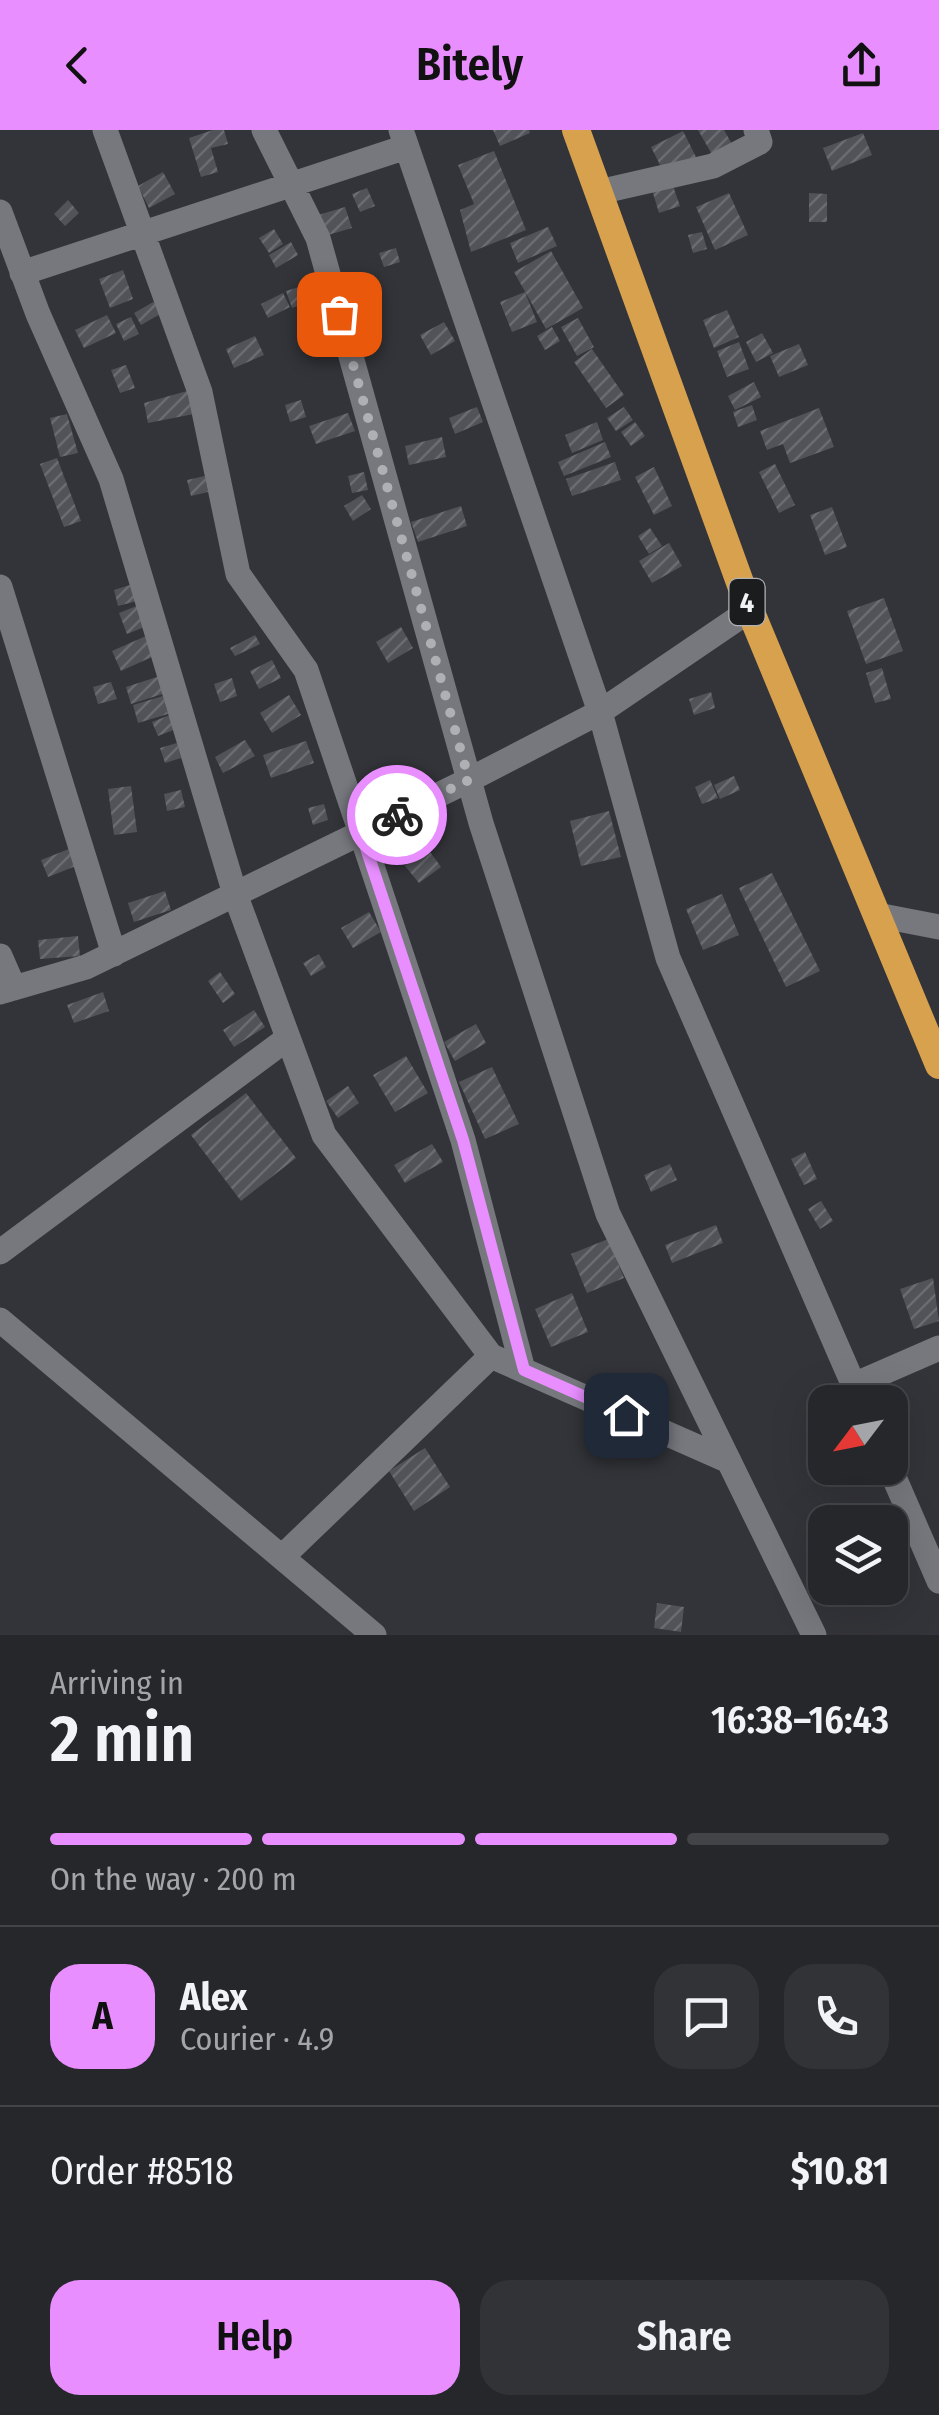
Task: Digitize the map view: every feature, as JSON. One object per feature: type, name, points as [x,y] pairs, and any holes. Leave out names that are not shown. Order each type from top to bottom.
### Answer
[{"type":"highway","name":"4","points":[[576,130],[750,610],[939,1065]]},
{"type":"street","points":[[106,130],[200,392],[238,574],[306,670],[361,833],[463,1140],[524,1370]]},
{"type":"street","points":[[264,130],[318,238],[469,780],[608,1214],[814,1635]]},
{"type":"street","points":[[598,192],[712,166],[763,134]]},
{"type":"street","points":[[22,272],[290,183],[404,138],[600,712],[668,958],[853,1385]]},
{"type":"street","points":[[0,212],[110,478],[235,894],[324,1136],[492,1356],[728,1461]]},
{"type":"street","points":[[0,586],[114,954]]},
{"type":"street","points":[[0,956],[7,990],[86,968],[600,712],[750,610]]},
{"type":"street","points":[[877,915],[939,926]]},
{"type":"street","points":[[0,1252],[288,1038]]},
{"type":"street","points":[[0,1320],[374,1635]]},
{"type":"street","points":[[873,1385],[939,1348]]},
{"type":"street","points":[[282,1557],[492,1356]]},
{"type":"street","points":[[897,1485],[939,1581]]},
{"type":"building","points":[[224,130],[228,144],[211,148],[218,172],[201,177],[189,138]]},
{"type":"building","points":[[493,130],[529,130],[530,133],[500,146]]},
{"type":"building","points":[[698,130],[724,130],[737,153],[718,165]]},
{"type":"building","points":[[683,131],[700,165],[662,169],[651,147]]},
{"type":"building","points":[[863,133],[872,155],[832,171],[823,148]]},
{"type":"building","points":[[494,151],[526,230],[471,252],[460,210],[474,204],[458,165]]},
{"type":"building","points":[[163,172],[175,194],[149,208],[138,186]]},
{"type":"building","points":[[672,183],[680,206],[659,213],[652,190]]},
{"type":"building","points":[[367,188],[375,206],[360,212],[352,194]]},
{"type":"building","points":[[729,193],[748,235],[715,250],[696,207]]},
{"type":"building","points":[[809,193],[827,194],[827,222],[809,222]]},
{"type":"building","points":[[68,200],[79,213],[65,226],[54,214]]},
{"type":"building","points":[[345,207],[352,228],[321,237],[315,216]]},
{"type":"building","points":[[548,227],[557,246],[518,263],[510,243]]},
{"type":"building","points":[[274,229],[283,244],[269,253],[259,238]]},
{"type":"building","points":[[702,232],[707,249],[693,253],[688,235]]},
{"type":"building","points":[[291,242],[298,255],[276,268],[269,255]]},
{"type":"building","points":[[396,248],[400,262],[384,267],[379,253]]},
{"type":"building","points":[[551,251],[583,308],[546,329],[514,272]]},
{"type":"building","points":[[123,270],[133,299],[110,308],[99,279]]},
{"type":"building","points":[[312,283],[317,299],[292,308],[286,291]]},
{"type":"building","points":[[525,292],[537,322],[512,332],[500,302]]},
{"type":"building","points":[[283,293],[290,307],[268,318],[261,304]]},
{"type":"building","points":[[155,301],[162,313],[141,325],[134,313]]},
{"type":"building","points":[[727,310],[739,337],[714,348],[703,320]]},
{"type":"building","points":[[107,315],[116,333],[84,348],[75,330]]},
{"type":"building","points":[[131,317],[139,334],[124,341],[116,324]]},
{"type":"building","points":[[578,318],[594,347],[577,356],[561,327]]},
{"type":"building","points":[[444,322],[455,341],[431,355],[420,335]]},
{"type":"building","points":[[552,327],[560,341],[545,350],[537,336]]},
{"type":"building","points":[[762,333],[773,353],[756,362],[746,342]]},
{"type":"building","points":[[255,336],[264,355],[234,368],[226,349]]},
{"type":"building","points":[[739,342],[749,369],[727,377],[717,351]]},
{"type":"building","points":[[799,344],[808,365],[779,377],[770,356]]},
{"type":"building","points":[[592,349],[624,395],[606,408],[574,362]]},
{"type":"building","points":[[126,365],[135,388],[120,393],[111,370]]},
{"type":"building","points":[[754,382],[761,397],[735,410],[728,396]]},
{"type":"building","points":[[198,388],[204,412],[148,423],[144,403]]},
{"type":"building","points":[[301,400],[306,417],[290,422],[285,405]]},
{"type":"building","points":[[752,405],[757,420],[738,427],[733,412]]},
{"type":"building","points":[[477,407],[483,422],[455,434],[449,418]]},
{"type":"building","points":[[624,407],[633,420],[616,431],[607,418]]},
{"type":"building","points":[[819,408],[834,447],[790,463],[783,444],[767,450],[760,431]]},
{"type":"building","points":[[348,413],[355,431],[316,444],[309,426]]},
{"type":"building","points":[[67,414],[78,453],[60,457],[50,418]]},
{"type":"building","points":[[597,422],[603,440],[572,453],[565,435]]},
{"type":"building","points":[[635,422],[645,436],[631,446],[621,432]]},
{"type":"building","points":[[442,437],[446,457],[409,465],[405,446]]},
{"type":"building","points":[[605,442],[611,457],[564,476],[558,462]]},
{"type":"building","points":[[57,458],[81,521],[64,527],[40,464]]},
{"type":"building","points":[[615,462],[621,480],[572,496],[566,479]]},
{"type":"building","points":[[775,464],[795,505],[779,513],[759,472]]},
{"type":"building","points":[[654,467],[672,506],[654,515],[635,477]]},
{"type":"building","points":[[364,472],[368,490],[352,493],[348,476]]},
{"type":"building","points":[[205,476],[208,492],[191,496],[187,480]]},
{"type":"building","points":[[362,495],[371,509],[353,521],[344,506]]},
{"type":"building","points":[[461,506],[467,526],[418,542],[411,522]]},
{"type":"building","points":[[832,507],[847,547],[825,555],[810,515]]},
{"type":"building","points":[[650,528],[662,546],[649,554],[638,536]]},
{"type":"building","points":[[669,543],[682,566],[652,583],[639,561]]},
{"type":"building","points":[[133,584],[137,601],[118,606],[114,590]]},
{"type":"building","points":[[884,598],[903,651],[866,664],[847,611]]},
{"type":"building","points":[[139,605],[147,626],[127,634],[119,613]]},
{"type":"building","points":[[401,627],[413,648],[388,663],[376,642]]},
{"type":"building","points":[[255,635],[260,644],[235,656],[230,648]]},
{"type":"building","points":[[146,636],[154,656],[121,671],[112,651]]},
{"type":"building","points":[[272,660],[281,678],[259,689],[250,671]]},
{"type":"building","points":[[882,668],[891,699],[875,703],[866,673]]},
{"type":"building","points":[[160,676],[166,693],[131,704],[126,687]]},
{"type":"building","points":[[232,678],[237,696],[220,702],[214,684]]},
{"type":"building","points":[[111,682],[117,699],[98,704],[93,687]]},
{"type":"building","points":[[711,692],[715,708],[694,715],[689,699]]},
{"type":"building","points":[[289,695],[301,715],[272,733],[260,713]]},
{"type":"building","points":[[163,696],[168,714],[138,723],[133,705]]},
{"type":"building","points":[[170,715],[176,729],[158,736],[152,722]]},
{"type":"building","points":[[245,740],[255,756],[223,773],[215,757]]},
{"type":"building","points":[[306,741],[314,763],[271,778],[263,755]]},
{"type":"building","points":[[177,743],[181,758],[165,763],[160,748]]},
{"type":"building","points":[[734,776],[740,790],[720,799],[714,785]]},
{"type":"building","points":[[710,780],[718,798],[702,804],[695,787]]},
{"type":"building","points":[[131,786],[137,832],[114,835],[108,789]]},
{"type":"building","points":[[181,790],[185,807],[167,811],[164,794]]},
{"type":"building","points":[[324,804],[328,820],[313,825],[308,808]]},
{"type":"building","points":[[609,811],[621,857],[581,866],[570,821]]},
{"type":"building","points":[[74,847],[81,864],[48,877],[41,860]]},
{"type":"building","points":[[428,849],[441,867],[419,883],[405,866]]},
{"type":"building","points":[[772,873],[820,971],[786,987],[739,888]]},
{"type":"building","points":[[165,891],[171,910],[134,922],[128,903]]},
{"type":"building","points":[[722,894],[739,935],[703,950],[686,909]]},
{"type":"building","points":[[369,912],[381,932],[353,948],[341,928]]},
{"type":"building","points":[[78,936],[80,956],[40,959],[38,940]]},
{"type":"building","points":[[319,954],[326,967],[311,976],[303,963]]},
{"type":"building","points":[[220,972],[235,994],[223,1003],[208,981]]},
{"type":"building","points":[[103,992],[109,1011],[74,1023],[67,1005]]},
{"type":"building","points":[[254,1010],[265,1027],[234,1047],[223,1030]]},
{"type":"building","points":[[476,1024],[486,1043],[455,1061],[444,1042]]},
{"type":"building","points":[[406,1056],[428,1093],[395,1112],[373,1075]]},
{"type":"building","points":[[492,1067],[519,1124],[485,1139],[459,1082]]},
{"type":"building","points":[[348,1086],[359,1103],[338,1118],[326,1101]]},
{"type":"building","points":[[246,1093],[296,1158],[241,1201],[191,1135]]},
{"type":"building","points":[[432,1144],[443,1162],[405,1183],[394,1165]]},
{"type":"building","points":[[805,1152],[817,1179],[804,1185],[791,1159]]},
{"type":"building","points":[[670,1164],[677,1180],[651,1192],[644,1175]]},
{"type":"building","points":[[821,1201],[833,1221],[820,1229],[808,1209]]},
{"type":"building","points":[[716,1225],[723,1243],[672,1263],[665,1245]]},
{"type":"building","points":[[608,1239],[624,1278],[587,1293],[571,1254]]},
{"type":"building","points":[[933,1278],[939,1321],[914,1329],[900,1289]]},
{"type":"building","points":[[572,1293],[588,1332],[551,1347],[535,1309]]},
{"type":"building","points":[[425,1448],[450,1487],[414,1511],[389,1471]]},
{"type":"building","points":[[657,1603],[684,1607],[681,1632],[654,1628]]},
{"type":"way so far","points":[[339,314],[469,780],[397,815]]},
{"type":"route","points":[[397,815],[361,833],[463,1140],[524,1370],[626,1415]]}]
